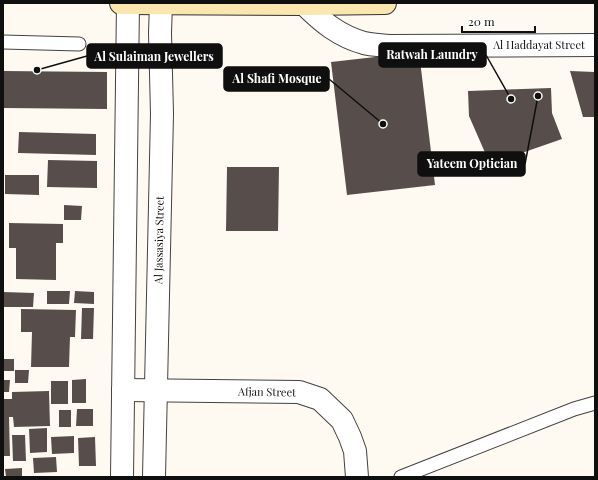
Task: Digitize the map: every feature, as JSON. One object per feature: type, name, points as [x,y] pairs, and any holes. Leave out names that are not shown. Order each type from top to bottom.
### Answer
[{"type":"main road","points":[[121,3],[384,3]]},
{"type":"street","points":[[122,477],[128,3]]},
{"type":"street","name":"Al Jassasiya Street","points":[[154,477],[162,114],[160,33],[161,3]]},
{"type":"street","name":"Al Haddayat Street","points":[[304,4],[321,21],[342,35],[365,43],[389,46],[595,45]]},
{"type":"street","name":"Afjan Street","points":[[123,390],[299,392],[320,399],[342,420],[355,451],[357,477]]},
{"type":"lane","points":[[3,42],[79,44]]},
{"type":"lane","points":[[401,477],[574,409],[595,403]]},
{"type":"building","points":[[419,52],[435,185],[347,195],[331,62]]},
{"type":"building","points":[[3,71],[107,72],[107,109],[3,108]]},
{"type":"building","points":[[570,71],[595,72],[595,117],[583,117]]},
{"type":"building","points":[[551,88],[552,113],[562,139],[490,164],[469,116],[468,91]]},
{"type":"building","points":[[19,132],[96,134],[96,155],[18,153]]},
{"type":"building","points":[[48,160],[97,161],[97,188],[47,187]]},
{"type":"building","points":[[227,167],[279,167],[278,231],[226,231]]},
{"type":"building","points":[[5,175],[39,175],[39,195],[5,194]]},
{"type":"building","points":[[64,205],[82,206],[81,220],[64,220]]},
{"type":"building","points":[[9,223],[63,224],[63,243],[56,243],[56,280],[16,279],[16,248],[9,248]]},
{"type":"building","points":[[47,291],[70,291],[69,304],[47,304]]},
{"type":"building","points":[[75,291],[94,292],[94,304],[74,303]]},
{"type":"building","points":[[3,292],[34,293],[33,307],[3,307]]},
{"type":"building","points":[[82,308],[94,308],[93,339],[81,339]]},
{"type":"building","points":[[21,309],[76,310],[75,337],[70,337],[69,367],[31,367],[32,332],[21,332]]},
{"type":"building","points":[[3,359],[14,359],[14,371],[3,371]]},
{"type":"building","points":[[15,370],[29,370],[28,383],[15,383]]},
{"type":"building","points":[[86,379],[86,403],[72,403],[72,380]]},
{"type":"building","points":[[3,380],[10,380],[9,392],[3,392]]},
{"type":"building","points":[[51,381],[68,381],[68,404],[51,404]]},
{"type":"building","points":[[49,391],[50,426],[14,427],[13,417],[9,417],[10,456],[3,456],[3,399],[12,399],[12,392]]},
{"type":"building","points":[[77,409],[93,409],[93,426],[76,426]]},
{"type":"building","points":[[59,410],[71,410],[71,427],[59,427]]},
{"type":"building","points":[[47,428],[47,452],[30,453],[29,429]]},
{"type":"building","points":[[12,435],[25,435],[26,461],[13,461]]},
{"type":"building","points":[[74,436],[74,453],[52,454],[51,437]]},
{"type":"building","points":[[95,437],[96,466],[79,466],[78,438]]},
{"type":"building","points":[[56,457],[57,472],[34,473],[33,458]]},
{"type":"building","points":[[22,468],[22,476],[6,477],[5,469]]},
{"type":"place","name":"Al Sulaiman Jewellers","points":[[37,70]]},
{"type":"place","name":"Yateem Optician","points":[[538,96]]},
{"type":"place","name":"Ratwah Laundry","points":[[511,99]]},
{"type":"place","name":"Al Shafi Mosque","points":[[383,124]]}]
